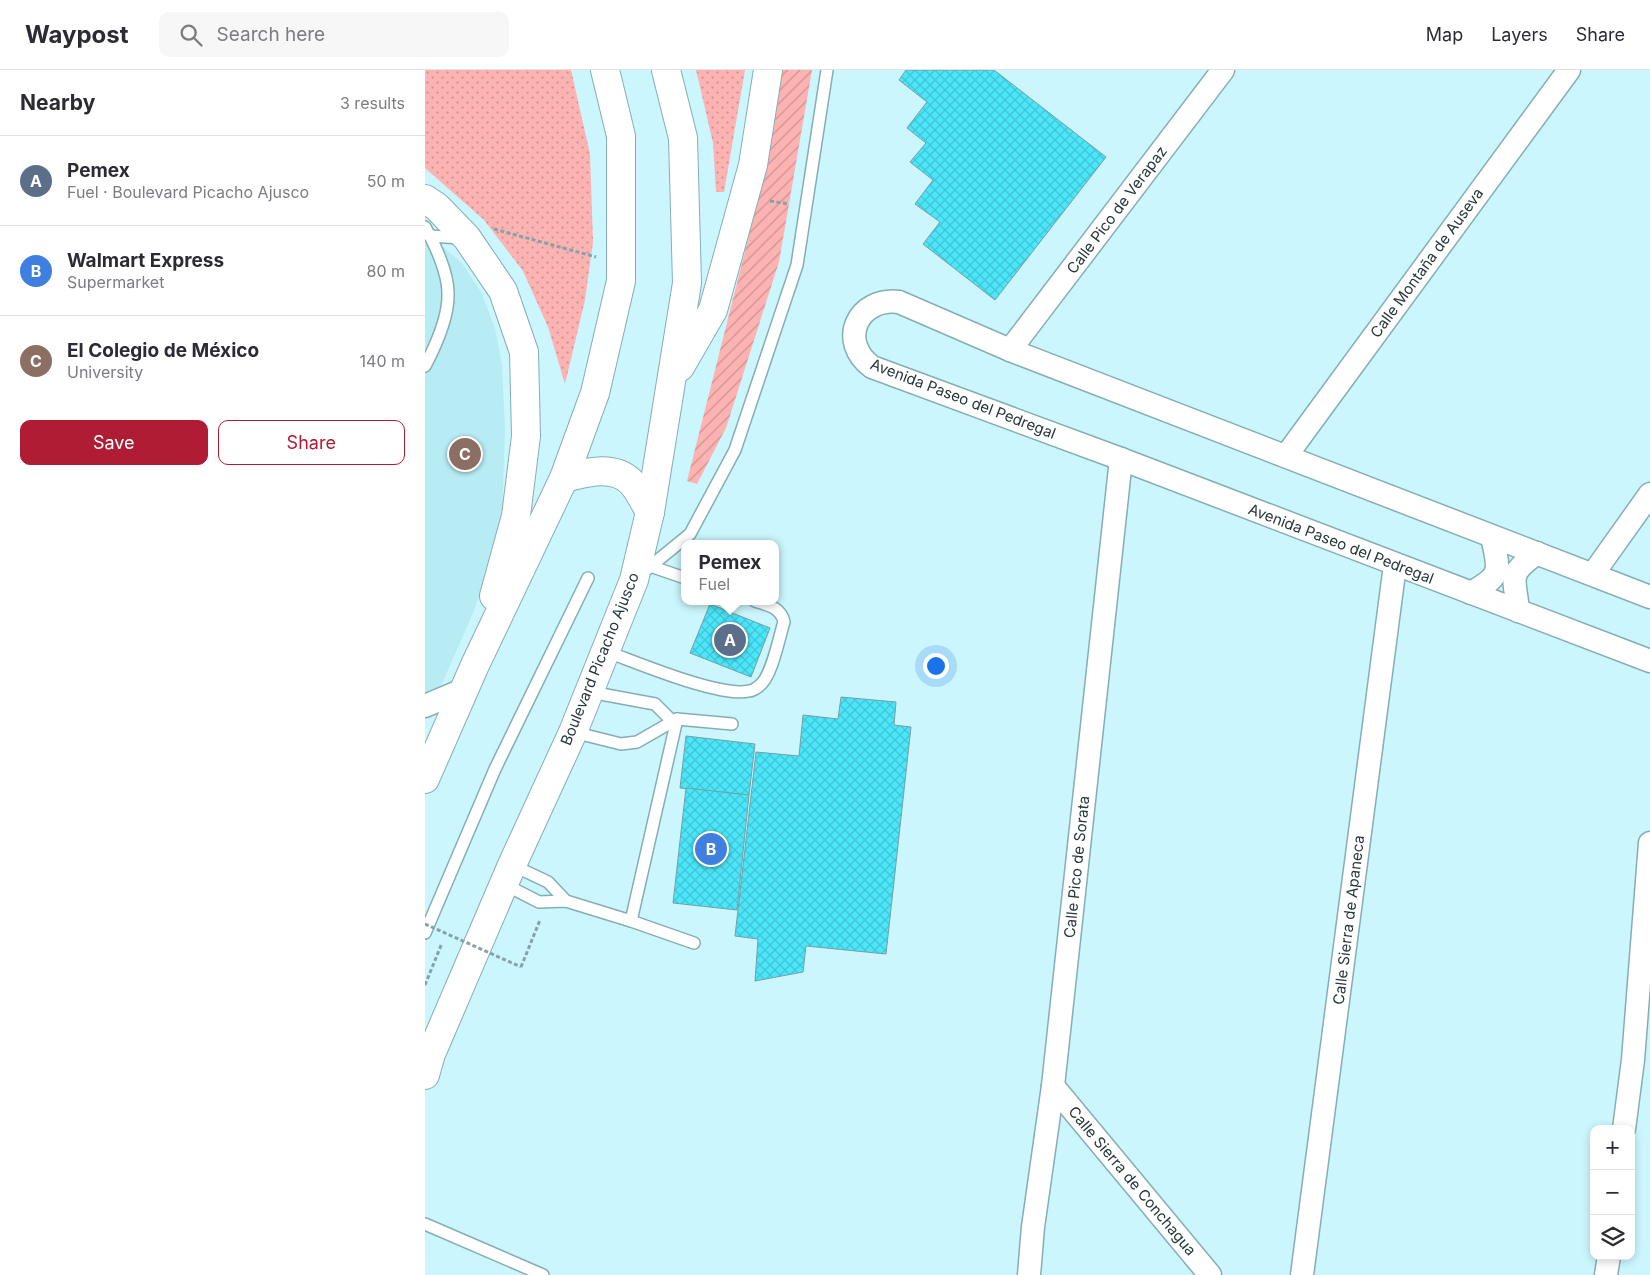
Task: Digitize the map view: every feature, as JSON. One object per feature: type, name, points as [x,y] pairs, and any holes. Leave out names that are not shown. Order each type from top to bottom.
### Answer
[{"type":"main road","points":[[425,779],[470,677],[564,478],[595,393],[621,281],[621,136],[605,70]]},
{"type":"main road","name":"Boulevard Picacho Ajusco","points":[[425,1076],[431,1054],[508,874],[573,732],[605,651],[642,573],[687,283],[683,138],[666,70]]},
{"type":"main road","points":[[672,381],[713,310],[753,165],[768,70]]},
{"type":"main road","points":[[425,200],[478,233],[503,291],[524,352],[526,436],[516,516],[470,677]]},
{"type":"main road","points":[[564,478],[587,472],[613,472],[631,482],[650,512]]},
{"type":"street","name":"Calle Pico de Verapaz","points":[[1010,350],[1223,70]]},
{"type":"street","name":"Calle Montaña de Auseva","points":[[1286,456],[1569,70]]},
{"type":"street","name":"Avenida Paseo del Pedregal","points":[[1650,597],[1010,350],[899,302],[878,303],[861,315],[856,325],[854,334],[858,353],[871,367],[1121,459],[1650,661]]},
{"type":"street","name":"Calle Pico de Sorata","points":[[1029,1275],[1033,1227],[1053,1086],[1121,459]]},
{"type":"street","points":[[1593,574],[1650,494]]},
{"type":"street","points":[[1471,593],[1494,578],[1497,571],[1492,537]]},
{"type":"street","points":[[1518,611],[1514,575],[1518,568],[1537,553]]},
{"type":"street","name":"Calle Sierra de Apaneca","points":[[1303,1275],[1395,565]]},
{"type":"street","points":[[425,706],[470,677]]},
{"type":"street","points":[[1626,1125],[1641,1061],[1650,843]]},
{"type":"street","name":"Calle Sierra de Conchagua","points":[[1053,1086],[1211,1275]]},
{"type":"street","points":[[1606,1275],[1608,1260]]},
{"type":"lane","points":[[683,540],[690,534],[735,450],[797,265],[827,70]]},
{"type":"lane","points":[[425,366],[445,317],[449,292],[443,269],[428,232],[478,233]]},
{"type":"lane","points":[[642,573],[681,541]]},
{"type":"lane","points":[[642,573],[681,578]]},
{"type":"lane","points":[[425,933],[495,769],[588,578]]},
{"type":"lane","points":[[605,651],[706,686],[731,691],[749,691],[761,685],[769,672],[784,622],[783,614],[776,608],[767,605]]},
{"type":"lane","points":[[589,692],[655,704],[674,720]]},
{"type":"lane","points":[[631,921],[674,720]]},
{"type":"lane","points":[[573,732],[621,744],[637,742],[674,720],[732,724]]},
{"type":"lane","points":[[508,874],[548,882],[566,902]]},
{"type":"lane","points":[[508,874],[539,902],[566,902],[631,921],[694,943]]},
{"type":"lane","points":[[425,1224],[543,1275]]},
{"type":"path","points":[[765,200],[789,204]]},
{"type":"path","points":[[478,233],[598,258]]},
{"type":"path","points":[[425,924],[521,968],[543,913]]},
{"type":"path","points":[[425,985],[442,942]]},
{"type":"shaded area","points":[[425,70],[571,70],[590,154],[593,242],[585,300],[565,384],[548,327],[523,271],[484,220],[425,168]]},
{"type":"shaded area","points":[[696,70],[745,70],[724,192],[716,192],[713,143]]},
{"type":"shaded area","points":[[781,70],[812,70],[779,262],[726,428],[697,484],[687,481],[760,192]]},
{"type":"shaded area","points":[[425,232],[462,263],[481,292],[495,328],[502,365],[505,428],[502,522],[493,554],[474,611],[436,697],[425,699]]},
{"type":"building","points":[[906,70],[994,70],[1106,157],[995,300],[923,244],[940,222],[915,204],[933,180],[910,162],[926,143],[907,128],[927,102],[899,80]]},
{"type":"building","points":[[710,605],[770,628],[751,677],[690,653]]},
{"type":"building","points":[[841,697],[896,702],[894,725],[911,727],[886,954],[806,946],[803,972],[755,981],[758,939],[735,936],[756,752],[799,756],[803,715],[838,719]]},
{"type":"building","points":[[686,736],[755,744],[749,795],[680,788]]},
{"type":"building","points":[[686,788],[749,795],[737,910],[673,903]]},
{"type":"place","name":"El Colegio de México","points":[[465,454]]},
{"type":"place","name":"Pemex","points":[[730,640]]},
{"type":"place","name":"Walmart Express","points":[[711,849]]}]
